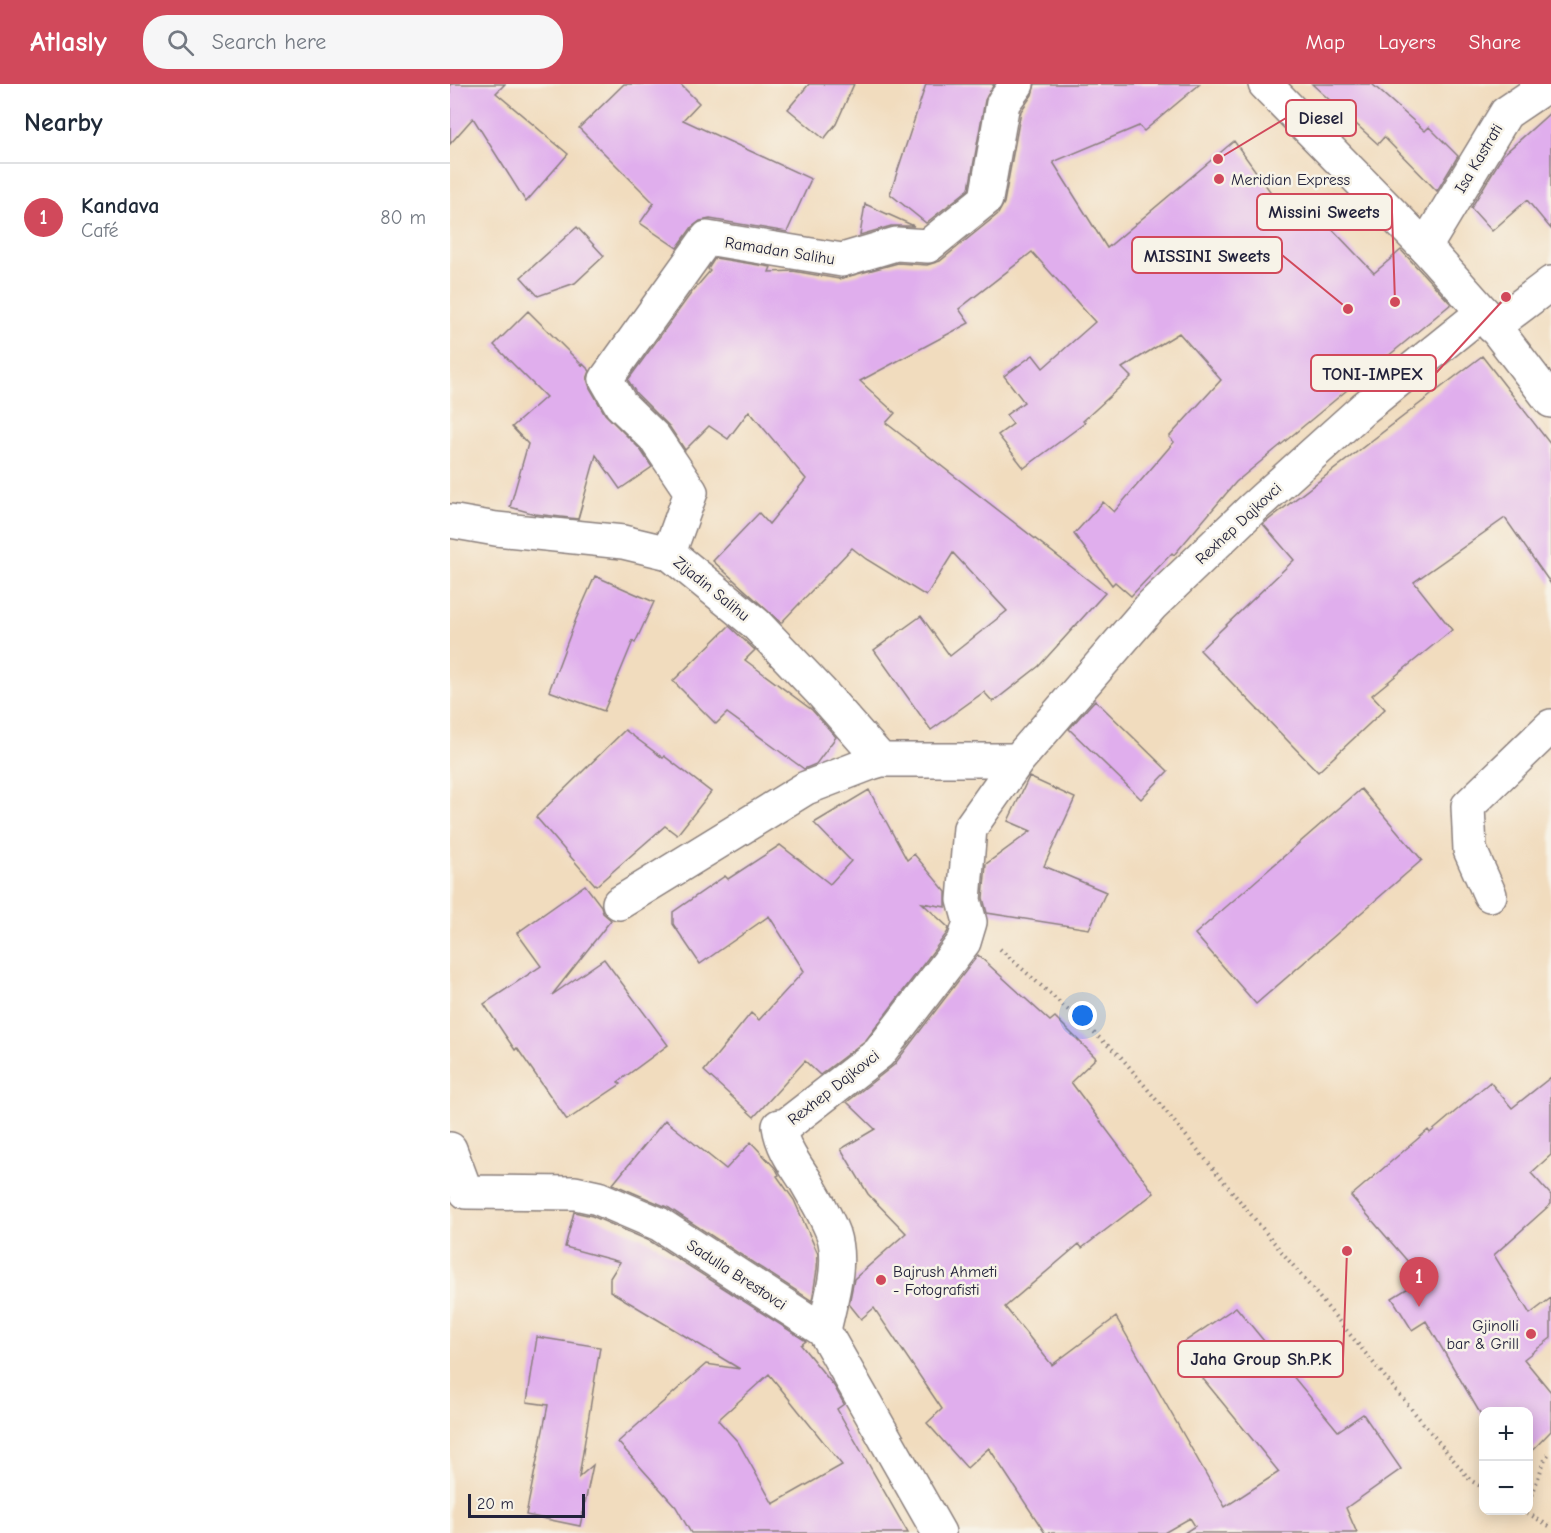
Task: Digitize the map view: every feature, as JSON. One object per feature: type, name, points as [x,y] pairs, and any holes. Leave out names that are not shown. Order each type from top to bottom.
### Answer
[{"type":"street","name":"Ramadan Salihu","points":[[669,553],[691,492],[654,437],[621,405],[606,379],[707,238],[842,260],[896,244],[928,246],[986,199],[1003,103],[1017,84]]},
{"type":"street","points":[[1265,84],[1425,247],[1488,320],[1551,401]]},
{"type":"street","name":"Isa Kastrati","points":[[1425,247],[1506,112],[1548,84]]},
{"type":"street","name":"Rexhep Dajkovci","points":[[824,1331],[835,1280],[836,1258],[833,1236],[821,1207],[781,1142],[779,1126],[785,1126],[879,1053],[963,942],[970,922],[964,900],[970,828],[1018,760],[1160,597],[1253,508],[1364,408],[1488,320],[1551,283]]},
{"type":"street","name":"Zijadin Salihu","points":[[450,521],[495,529],[623,542],[669,553],[755,623],[821,692],[876,762]]},
{"type":"street","points":[[1490,895],[1470,850],[1468,806],[1551,726]]},
{"type":"street","points":[[619,903],[806,788],[876,762],[1018,760]]},
{"type":"street","name":"Sadulla Brestovci","points":[[450,1149],[458,1199],[575,1193],[598,1198],[658,1224],[824,1331],[939,1533]]},
{"type":"path","points":[[970,922],[1121,1057],[1470,1480],[1479,1485]]},
{"type":"path","points":[[1533,1492],[1545,1459],[1551,1451]]},
{"type":"path","points":[[1532,1515],[1551,1527]]},
{"type":"building","points":[[450,84],[505,84],[496,93],[568,154],[526,202],[473,118],[450,144]]},
{"type":"building","points":[[624,84],[680,84],[699,103],[683,120],[811,179],[787,232],[710,219],[700,221],[692,227],[677,248],[640,223],[654,203],[579,128]]},
{"type":"building","points":[[809,84],[854,84],[836,124],[824,139],[788,109]]},
{"type":"building","points":[[926,84],[994,84],[985,100],[969,189],[926,223],[890,194]]},
{"type":"building","points":[[1035,84],[1200,84],[1144,131],[1139,126],[1053,162],[1107,248],[1234,141],[1272,194],[1315,211],[1374,273],[1401,250],[1451,304],[1236,482],[1174,555],[1172,553],[1131,596],[1115,582],[1112,585],[1074,534],[1103,502],[1114,512],[1174,442],[1169,437],[1221,380],[1179,333],[1122,368],[1131,377],[1083,421],[1085,423],[1024,468],[998,435],[1013,424],[1006,415],[1024,402],[1004,376],[1033,355],[1043,368],[1095,322],[1032,252],[959,309],[969,323],[860,381],[895,413],[886,423],[1105,593],[1039,666],[993,702],[984,692],[931,730],[874,650],[921,616],[950,656],[1007,611],[953,553],[926,596],[852,548],[781,623],[713,561],[759,513],[769,524],[806,479],[749,411],[728,439],[709,426],[685,450],[669,426],[636,393],[628,380],[710,271],[708,269],[715,258],[771,267],[769,272],[793,271],[839,279],[898,263],[927,265],[940,261],[998,214],[1004,203],[1021,111],[1032,95]]},
{"type":"building","points":[[1312,84],[1372,84],[1425,131],[1429,127],[1458,156],[1437,191],[1384,137],[1378,144]]},
{"type":"building","points":[[1551,112],[1551,229],[1527,200],[1492,231],[1471,208],[1503,155]]},
{"type":"building","points":[[865,204],[914,226],[891,226],[860,235]]},
{"type":"building","points":[[577,227],[604,256],[575,283],[538,296],[521,277]]},
{"type":"building","points":[[528,311],[590,371],[587,379],[590,388],[605,414],[640,449],[652,467],[620,489],[596,455],[578,519],[535,514],[510,507],[528,444],[512,427],[546,397],[494,345]]},
{"type":"building","points":[[1482,356],[1551,445],[1551,584],[1505,518],[1414,582],[1452,630],[1372,695],[1385,709],[1318,772],[1200,650],[1294,560],[1263,524]]},
{"type":"building","points":[[595,576],[654,602],[635,643],[633,641],[604,711],[549,691]]},
{"type":"building","points":[[729,626],[755,650],[745,660],[812,710],[836,737],[816,764],[804,769],[727,713],[716,724],[673,681]]},
{"type":"building","points":[[1095,700],[1168,771],[1141,799],[1069,729]]},
{"type":"building","points":[[625,730],[711,792],[677,835],[665,826],[596,886],[536,817]]},
{"type":"building","points":[[1029,777],[1075,798],[1044,866],[1106,892],[1089,929],[987,913],[983,898],[986,864],[1031,831],[1008,821]]},
{"type":"building","points":[[1361,789],[1422,860],[1256,1004],[1195,934]]},
{"type":"building","points":[[869,790],[907,860],[914,854],[946,892],[946,907],[922,903],[949,928],[866,1040],[820,1075],[805,1061],[754,1117],[704,1071],[751,1013],[759,1020],[804,971],[769,916],[700,964],[673,924],[673,912],[725,876],[728,879],[780,845],[830,884],[851,861],[814,823]]},
{"type":"building","points":[[585,885],[601,906],[603,913],[611,920],[552,995],[604,959],[668,1045],[618,1082],[621,1084],[567,1120],[484,1004],[541,966],[517,933]]},
{"type":"building","points":[[978,955],[1050,1021],[1055,1017],[1096,1058],[1071,1082],[1154,1193],[1082,1248],[1079,1244],[1005,1307],[1052,1365],[1116,1317],[1225,1507],[1279,1472],[1177,1347],[1236,1307],[1338,1431],[1363,1414],[1401,1469],[1346,1508],[1357,1533],[1184,1533],[1195,1526],[1190,1518],[1164,1533],[1045,1533],[989,1448],[967,1468],[927,1423],[942,1409],[874,1308],[861,1319],[849,1304],[854,1279],[906,1233],[868,1194],[841,1149],[875,1129],[847,1102],[894,1065]]},
{"type":"building","points":[[1551,1077],[1551,1155],[1531,1173],[1551,1195],[1551,1204],[1494,1255],[1530,1314],[1551,1298],[1551,1338],[1524,1359],[1551,1392],[1551,1431],[1533,1450],[1533,1407],[1479,1407],[1479,1411],[1426,1321],[1412,1330],[1392,1298],[1423,1279],[1351,1196],[1428,1130],[1430,1133],[1490,1082],[1512,1108]]},
{"type":"building","points":[[665,1120],[726,1169],[751,1142],[776,1169],[779,1175],[777,1176],[794,1200],[818,1254],[812,1301],[669,1208],[613,1184]]},
{"type":"building","points":[[574,1212],[592,1216],[650,1241],[806,1341],[801,1345],[834,1386],[844,1404],[837,1409],[908,1533],[691,1533],[676,1507],[618,1442],[706,1364],[740,1369],[610,1291],[610,1278],[620,1262],[565,1247]],"holes":[[[769,1374],[842,1465],[773,1504],[738,1442],[718,1420]]]},
{"type":"building","points":[[537,1337],[600,1347],[579,1477],[593,1465],[580,1526],[526,1515],[548,1405],[527,1402]]},
{"type":"place","name":"Diesel","points":[[1218,159]]},
{"type":"place","name":"Meridian Express","points":[[1219,179]]},
{"type":"place","name":"TONI-IMPEX","points":[[1506,297]]},
{"type":"place","name":"Missini Sweets","points":[[1395,302]]},
{"type":"place","name":"MISSINI Sweets","points":[[1348,309]]},
{"type":"place","name":"Jaha Group Sh.P.K","points":[[1347,1251]]},
{"type":"place","name":"Bajrush Ahmeti - Fotografisti","points":[[881,1280]]},
{"type":"place","name":"Kandava","points":[[1419,1307]]},
{"type":"place","name":"Gjinolli bar & Grill","points":[[1531,1334]]}]
